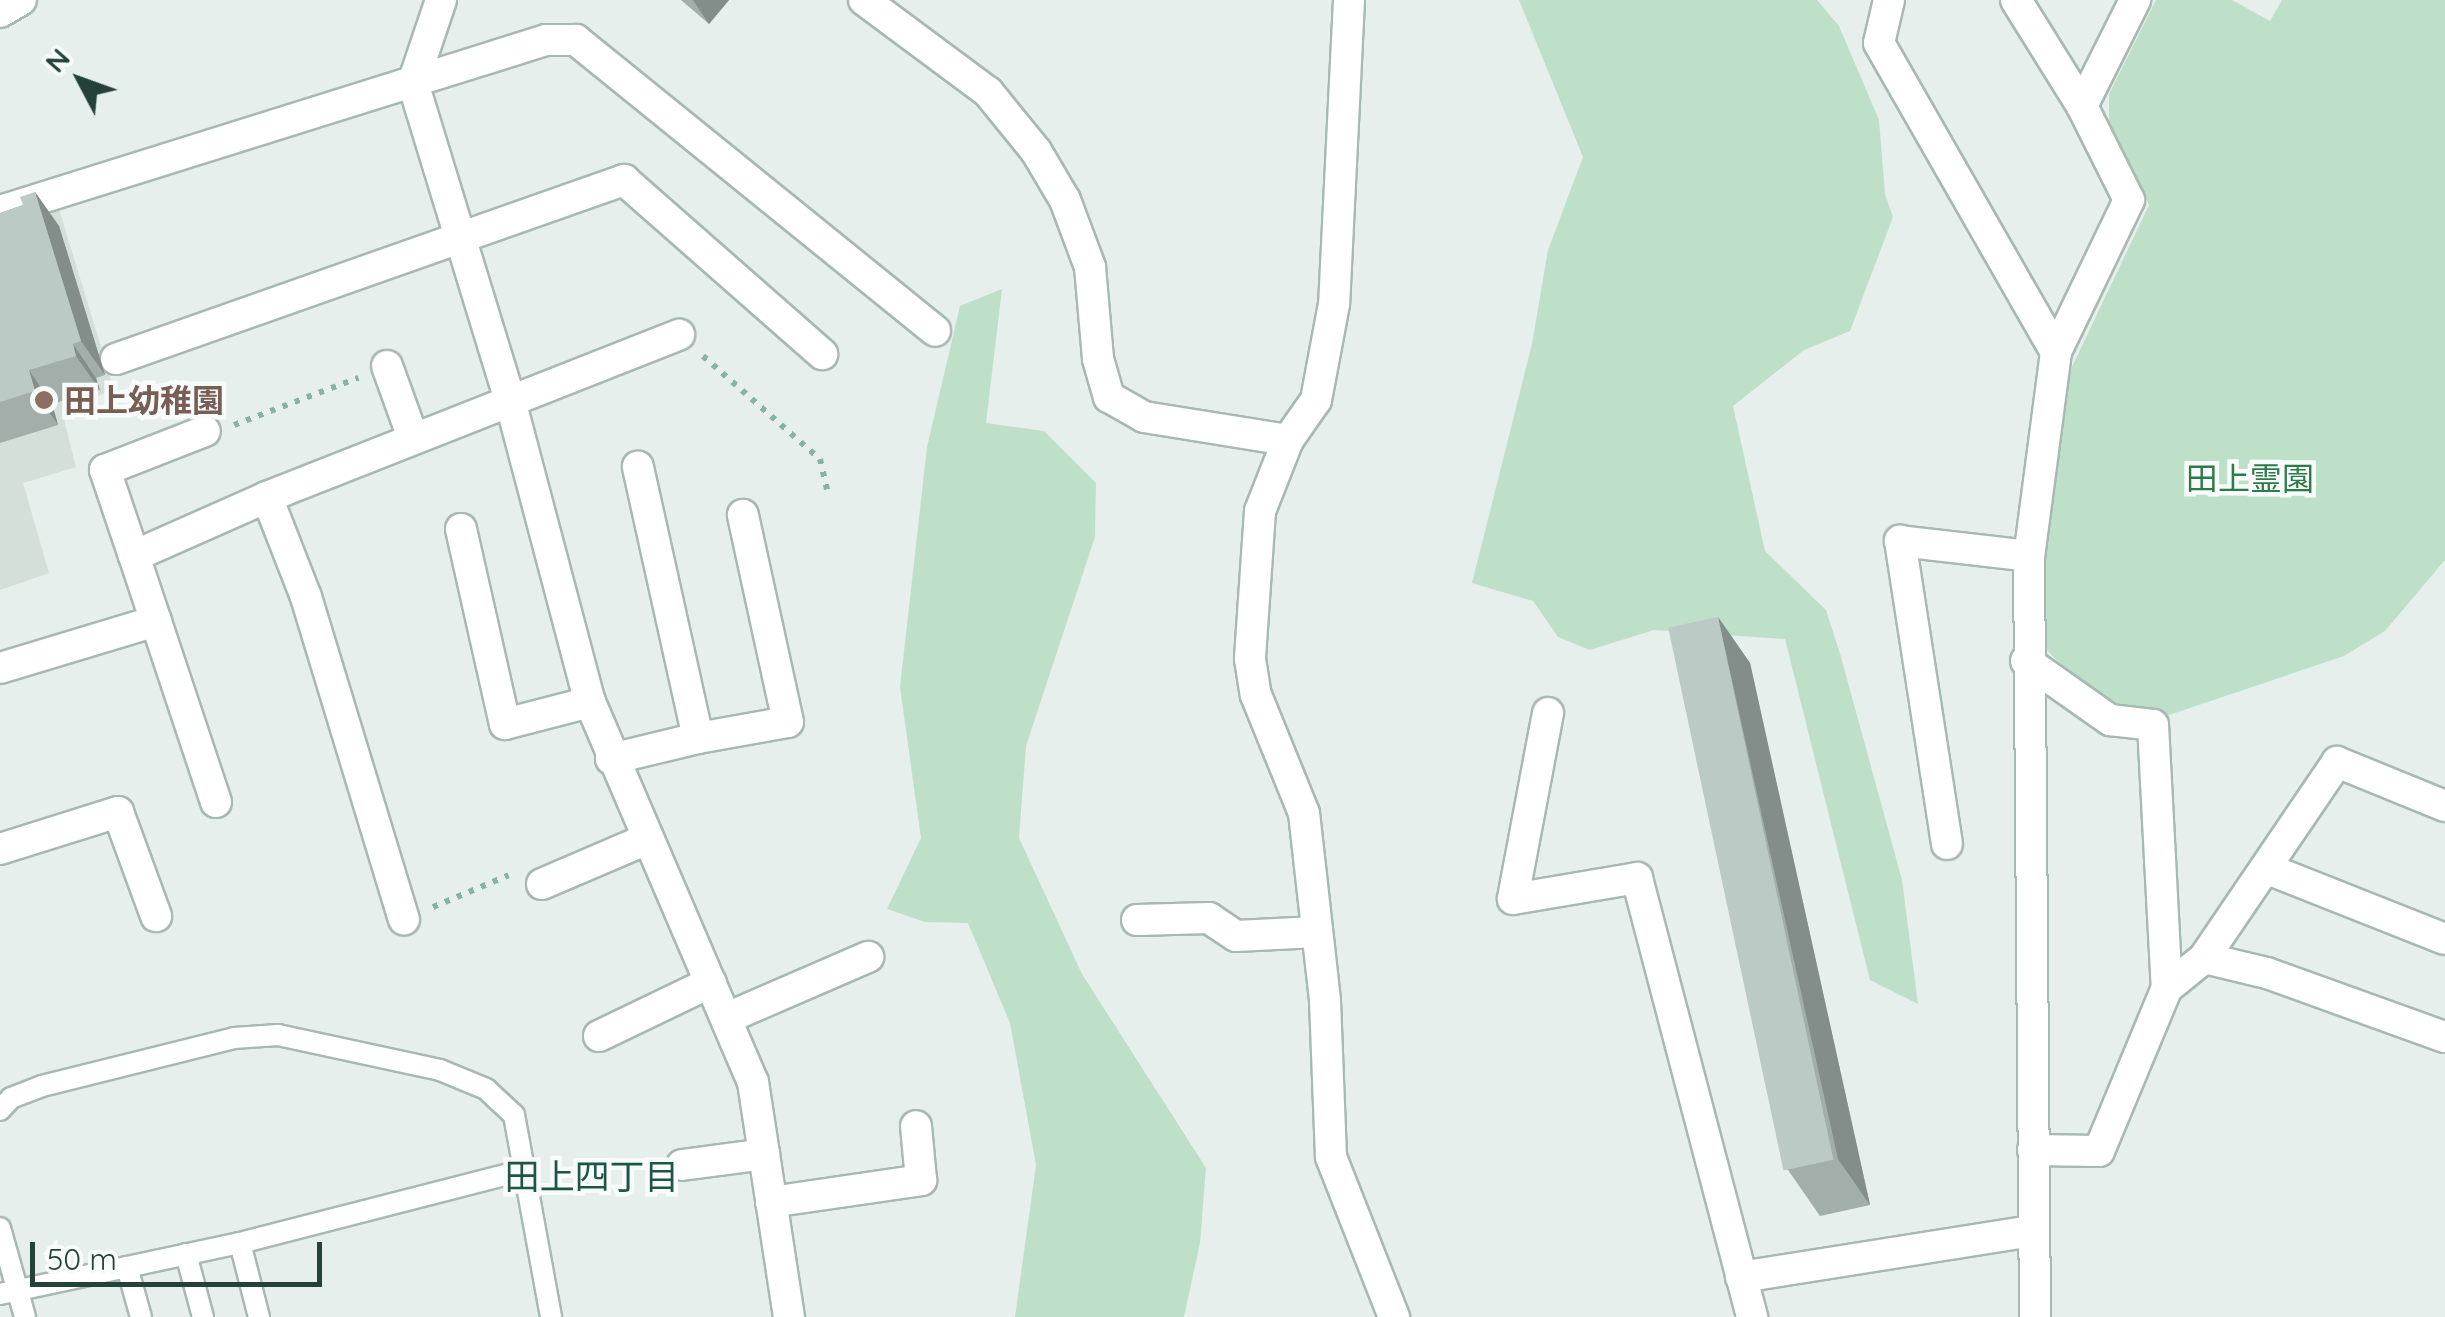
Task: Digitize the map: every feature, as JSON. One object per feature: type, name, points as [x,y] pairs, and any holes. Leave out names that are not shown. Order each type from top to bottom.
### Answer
[{"type":"street","points":[[0,12],[21,0]]},
{"type":"street","points":[[441,0],[414,83],[510,400],[590,702],[611,759],[753,1082],[788,1317]]},
{"type":"street","points":[[864,0],[988,92],[1036,151],[1065,200],[1090,267],[1098,359],[1109,397],[1144,417],[1288,440]]},
{"type":"street","points":[[1349,0],[1334,304],[1316,400],[1288,440],[1260,511],[1250,659],[1256,695],[1304,813],[1317,932],[1331,1156],[1394,1317]]},
{"type":"street","points":[[1889,0],[1879,43],[2056,352]]},
{"type":"street","points":[[2016,0],[2082,106],[2129,200],[2056,352],[2029,556],[2026,661],[2035,1317]]},
{"type":"street","points":[[2082,106],[2135,0]]},
{"type":"street","points":[[0,211],[546,40],[576,40],[935,331]]},
{"type":"street","points":[[116,359],[624,180],[822,354]]},
{"type":"street","points":[[134,556],[266,496],[680,335]]},
{"type":"street","points":[[387,366],[413,438]]},
{"type":"street","points":[[205,431],[105,470],[216,802]]},
{"type":"street","points":[[638,467],[698,738]]},
{"type":"street","points":[[266,496],[306,597],[404,919]]},
{"type":"street","points":[[611,759],[788,722],[743,515]]},
{"type":"street","points":[[461,529],[505,724],[590,702]]},
{"type":"street","points":[[1947,844],[1900,542],[2029,556]]},
{"type":"street","points":[[0,668],[156,621]]},
{"type":"street","points":[[2026,661],[2110,720],[2152,725],[2167,988],[2098,1151],[2034,1150]]},
{"type":"street","points":[[1548,712],[1513,899],[1637,878],[1752,1317]]},
{"type":"street","points":[[2167,988],[2204,958],[2268,870],[2337,762],[2445,806]]},
{"type":"street","points":[[0,849],[118,812],[156,916]]},
{"type":"street","points":[[542,884],[647,839]]},
{"type":"street","points":[[2268,870],[2445,939]]},
{"type":"street","points":[[1137,920],[1209,918],[1236,936],[1317,932]]},
{"type":"street","points":[[727,1018],[868,957]]},
{"type":"street","points":[[2204,958],[2268,972],[2445,1037]]},
{"type":"street","points":[[599,1036],[711,982]]},
{"type":"street","points":[[771,1202],[922,1180],[916,1126]]},
{"type":"street","points":[[682,1165],[764,1154]]},
{"type":"street","points":[[1741,1277],[2033,1231]]},
{"type":"lane","points":[[0,1110],[11,1098],[42,1086],[234,1038],[278,1035],[440,1070],[486,1089],[514,1115],[551,1317]]},
{"type":"lane","points":[[9,1292],[240,1243],[525,1170]]},
{"type":"lane","points":[[0,1228],[9,1292],[25,1317]]},
{"type":"lane","points":[[240,1243],[259,1317]]},
{"type":"lane","points":[[186,1254],[203,1317]]},
{"type":"lane","points":[[127,1267],[141,1317]]},
{"type":"path","points":[[680,335],[820,459],[828,493]]},
{"type":"path","points":[[205,431],[214,433],[387,366]]},
{"type":"path","points":[[404,919],[521,870],[528,884],[542,884]]},
{"type":"shaded area","name":"田上幼稚園","points":[[58,206],[114,389],[62,411],[76,467],[23,483],[49,573],[0,590],[0,223]]},
{"type":"green space","points":[[1519,0],[1817,0],[1839,26],[1879,120],[1885,194],[1893,217],[1850,331],[1804,350],[1733,406],[1765,551],[1826,610],[1841,657],[1902,880],[1918,1004],[1870,980],[1785,639],[1654,630],[1590,650],[1558,637],[1533,601],[1472,583],[1532,344],[1548,250],[1583,157]]},
{"type":"green space","name":"田上霊園","points":[[2156,0],[2232,0],[2270,21],[2282,0],[2445,0],[2445,560],[2385,631],[2344,656],[2169,715],[2127,717],[2103,708],[2040,643],[2036,580],[2070,371],[2149,205],[2109,124],[2109,94]]},
{"type":"green space","points":[[1002,289],[986,423],[1044,431],[1096,483],[1095,537],[1026,746],[1019,838],[1082,974],[1206,1168],[1200,1243],[1184,1317],[1015,1317],[1036,1165],[1010,1023],[968,923],[925,922],[887,909],[921,838],[900,687],[927,447],[960,306]]},
{"type":"building","points":[[35,192],[81,341],[73,344],[76,356],[29,370],[35,391],[0,402],[0,213],[23,205],[20,197]]},
{"type":"building","points":[[1718,617],[1833,1160],[1784,1170],[1668,628]]},
{"type":"place","name":"田上幼稚園","points":[[44,400]]},
{"type":"district","name":"田上四丁目","points":[[592,1176]]}]
